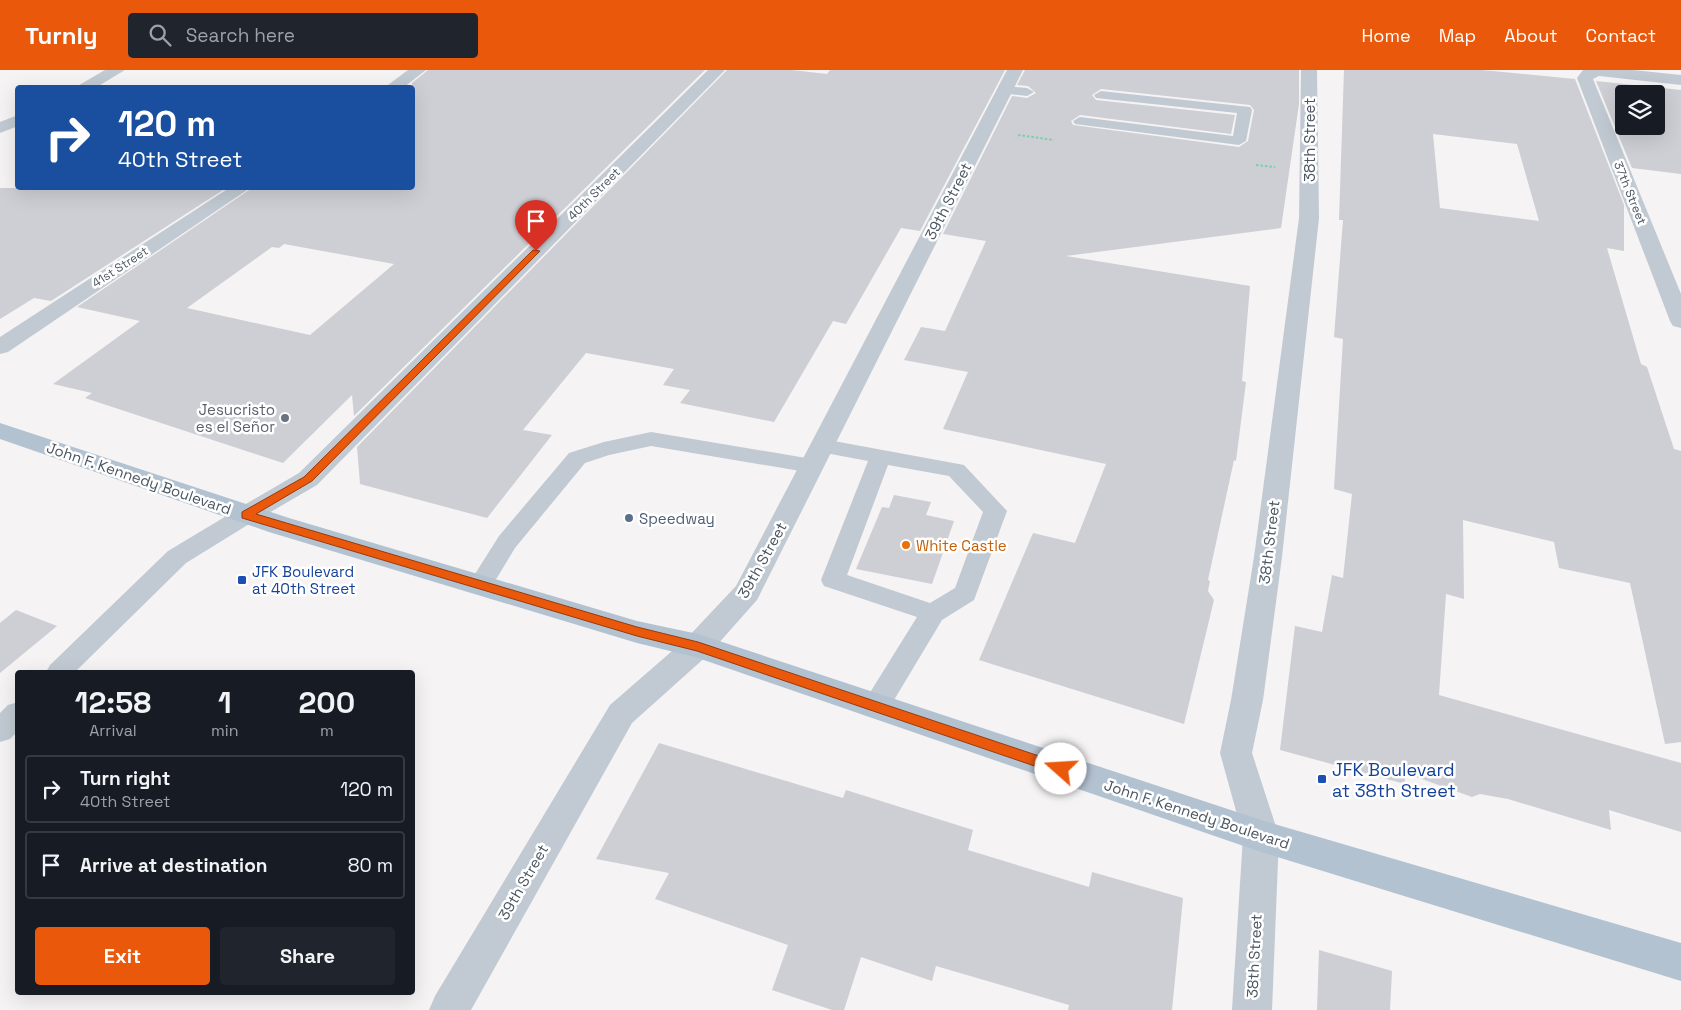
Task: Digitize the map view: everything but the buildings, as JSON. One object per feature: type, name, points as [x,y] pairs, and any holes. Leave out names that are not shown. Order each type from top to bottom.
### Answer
[{"type":"main road","name":"John F. Kennedy Boulevard","points":[[0,431],[246,515],[637,632],[698,646],[1261,836],[1681,962]]},
{"type":"street","points":[[88,85],[117,70]]},
{"type":"street","points":[[396,85],[418,70]]},
{"type":"street","name":"40th Street","points":[[246,515],[308,479],[717,70]]},
{"type":"street","name":"38th Street","points":[[1252,1010],[1261,836],[1236,753],[1247,700],[1268,557],[1308,218],[1310,70]]},
{"type":"street","points":[[1591,70],[1681,80]]},
{"type":"street","name":"37th Street","points":[[1597,70],[1585,78],[1681,321]]},
{"type":"street","name":"39th Street","points":[[450,1010],[621,714],[698,646],[747,593],[812,466],[1017,85]]},
{"type":"street","points":[[0,128],[15,121]]},
{"type":"street","name":"41st Street","points":[[0,347],[238,190]]},
{"type":"lane","points":[[1080,121],[1239,141],[1245,110],[1101,95]]},
{"type":"lane","points":[[480,585],[507,542],[576,458],[604,449],[651,439],[812,466]]},
{"type":"lane","points":[[823,446],[880,458],[956,470],[995,511],[965,594],[933,613],[875,707]]},
{"type":"lane","points":[[880,458],[833,580],[933,613]]},
{"type":"lane","points":[[60,670],[177,557],[246,515]]},
{"type":"lane","points":[[0,731],[15,716]]},
{"type":"path","points":[[1012,134],[1058,140]]},
{"type":"place","name":"Jesucristo es el Señor","points":[[285,418]]},
{"type":"place","name":"Speedway","points":[[629,518]]},
{"type":"place","name":"White Castle","points":[[906,545]]},
{"type":"place","name":"JFK Boulevard at 40th Street","points":[[242,580]]},
{"type":"place","name":"JFK Boulevard at 38th Street","points":[[1322,779]]},
{"type":"route","points":[[536,251],[308,479],[246,515],[637,632],[698,646],[1061,769]]}]
